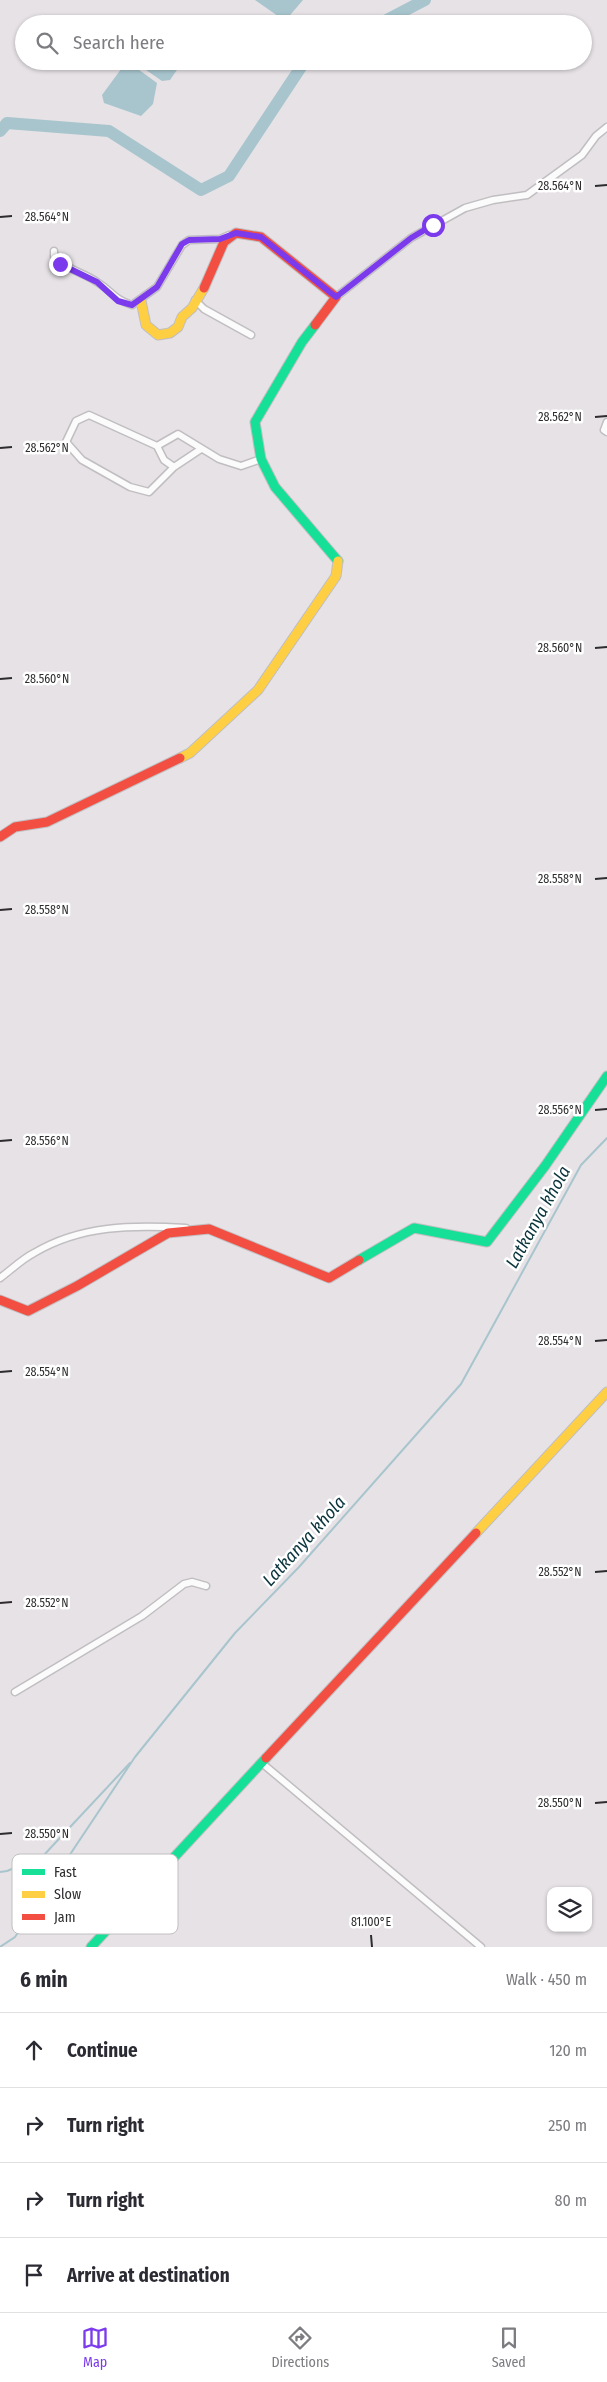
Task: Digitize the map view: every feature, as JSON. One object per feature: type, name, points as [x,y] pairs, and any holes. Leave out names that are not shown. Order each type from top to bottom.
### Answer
[{"type":"street","points":[[0,837],[15,827],[47,822],[190,753],[258,690],[336,576],[339,568],[338,558],[280,494],[265,471],[261,459],[255,422],[302,342],[336,297],[411,238],[465,208],[493,200],[527,195],[582,155],[596,136],[607,127]]},
{"type":"street","points":[[54,251],[54,256],[60,264],[97,282],[118,301],[132,305],[141,301],[157,287],[182,244],[189,240],[220,239],[233,234],[245,233],[261,237],[336,297]]},
{"type":"street","points":[[141,301],[146,325],[158,335],[170,333],[178,327],[210,278],[224,242],[233,234]]},
{"type":"street","points":[[195,300],[204,309],[251,335]]},
{"type":"street","points":[[174,467],[164,460],[157,446],[89,415],[76,421],[66,442],[82,460],[130,487],[149,492],[174,467],[201,449]]},
{"type":"street","points":[[607,422],[604,430],[607,432]]},
{"type":"street","points":[[157,446],[178,434],[219,459],[241,466],[261,459]]},
{"type":"street","points":[[0,1278],[33,1253],[65,1238],[84,1232],[135,1225],[208,1229],[329,1278],[414,1228],[487,1242],[545,1166],[607,1076]]},
{"type":"street","points":[[0,1300],[28,1311],[77,1286],[168,1233],[208,1229]]},
{"type":"street","points":[[178,1854],[607,1392]]},
{"type":"street","points":[[15,1692],[142,1616],[184,1584],[192,1582],[206,1586]]},
{"type":"street","points":[[263,1764],[481,1947]]},
{"type":"street","points":[[91,1947],[103,1934]]},
{"type":"water","points":[[255,0],[303,0],[290,15],[276,15]]},
{"type":"water","points":[[120,70],[139,70],[157,83],[153,104],[141,116],[104,103],[102,95]]},
{"type":"water","points":[[146,70],[177,70],[170,80],[162,81]]},
{"type":"waterway","points":[[396,15],[425,0]]},
{"type":"waterway","points":[[0,131],[7,123],[109,131],[201,190],[229,176],[299,70]]},
{"type":"waterway","name":"Latkanya khola","points":[[70,1854],[135,1757],[235,1633],[299,1567],[461,1384],[581,1165],[607,1138]]},
{"type":"waterway","points":[[45,1854],[130,1763]]},
{"type":"waterway","points":[[0,1872],[12,1869]]},
{"type":"waterway","name":"Latkanya khola","points":[[0,1947],[17,1934]]},
{"type":"traffic: fast","points":[[315,325],[302,342],[255,422],[261,459],[275,487],[338,561]]},
{"type":"traffic: fast","points":[[359,1260],[414,1228],[487,1242],[545,1166],[607,1076]]},
{"type":"traffic: fast","points":[[177,1854],[266,1758]]},
{"type":"traffic: fast","points":[[91,1947],[103,1934]]},
{"type":"traffic: slow","points":[[141,301],[146,325],[158,335],[170,333],[178,327],[182,317],[192,308],[204,288]]},
{"type":"traffic: slow","points":[[180,758],[190,753],[258,690],[336,576],[338,561]]},
{"type":"traffic: slow","points":[[476,1533],[607,1392]]},
{"type":"traffic: jam","points":[[204,288],[224,242],[236,233],[261,237],[336,297],[315,325]]},
{"type":"traffic: jam","points":[[0,837],[15,827],[47,822],[180,758]]},
{"type":"traffic: jam","points":[[0,1300],[28,1311],[77,1286],[168,1233],[209,1229],[329,1278],[359,1260]]},
{"type":"traffic: jam","points":[[266,1758],[476,1533]]},
{"type":"route","points":[[60,264],[97,282],[118,301],[132,305],[141,301],[157,287],[178,255],[182,244],[189,240],[220,239],[236,233],[245,233],[261,237],[336,297],[411,238],[433,225]]}]
